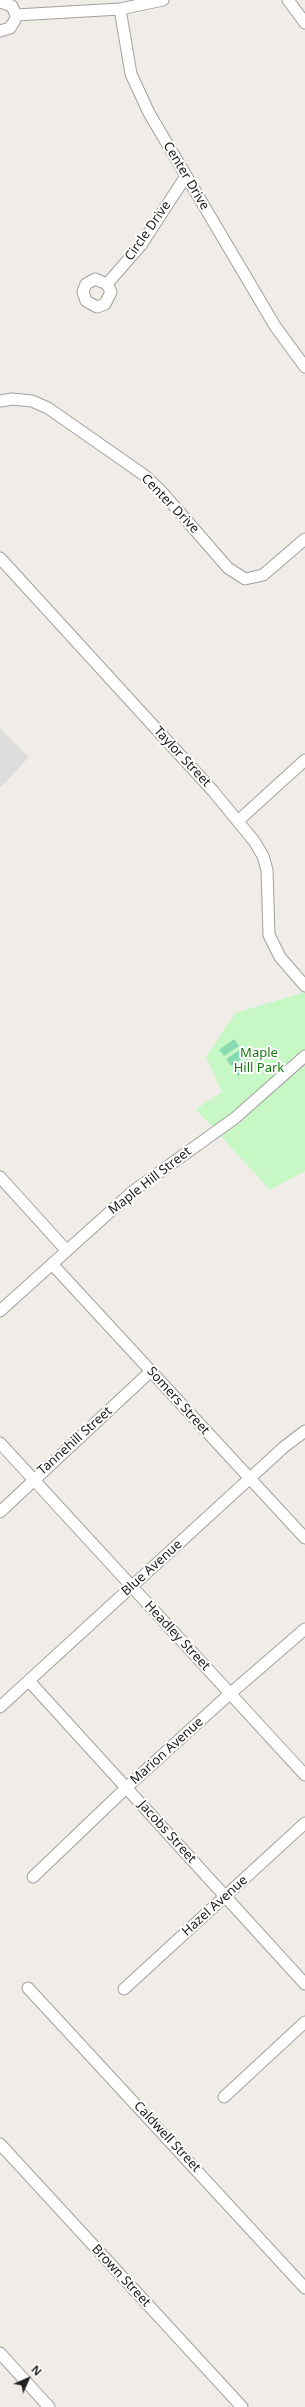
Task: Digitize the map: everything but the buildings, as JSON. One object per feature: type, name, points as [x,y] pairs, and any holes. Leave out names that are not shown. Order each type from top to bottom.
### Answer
[{"type":"street","points":[[16,15],[120,9],[163,0]]},
{"type":"street","points":[[288,0],[305,23]]},
{"type":"street","points":[[0,2],[12,6],[16,15],[10,28],[0,31]]},
{"type":"street","name":"Center Drive","points":[[120,9],[131,74],[138,92],[278,332],[305,367]]},
{"type":"street","name":"Circle Drive","points":[[108,284],[141,245],[186,176]]},
{"type":"street","name":"Center Drive","points":[[0,401],[12,399],[32,401],[48,408],[144,476],[161,491],[228,568],[240,577],[252,579],[263,575],[305,539]]},
{"type":"street","name":"Taylor Street","points":[[0,558],[238,820],[263,856],[268,886],[268,924],[273,945],[286,965],[305,986]]},
{"type":"street","points":[[238,820],[305,760]]},
{"type":"street","name":"Maple Hill Street","points":[[0,1311],[132,1192],[235,1118],[305,1056]]},
{"type":"street","points":[[0,1177],[67,1251]]},
{"type":"street","name":"Somers Street","points":[[52,1264],[305,1538]]},
{"type":"street","name":"Tannehill Street","points":[[0,1512],[151,1371]]},
{"type":"street","name":"Blue Avenue","points":[[0,1707],[249,1479],[305,1431]]},
{"type":"street","name":"Headley Street","points":[[0,1443],[305,1775]]},
{"type":"street","name":"Marion Avenue","points":[[34,1877],[126,1788],[305,1629]]},
{"type":"street","name":"Jacobs Street","points":[[29,1681],[305,1984]]},
{"type":"street","name":"Hazel Avenue","points":[[124,1989],[305,1823]]},
{"type":"street","name":"Caldwell Street","points":[[28,1988],[305,2288]]},
{"type":"street","points":[[224,2097],[305,2022]]},
{"type":"street","name":"Brown Street","points":[[0,2144],[242,2407]]},
{"type":"street","points":[[0,2353],[49,2407]]},
{"type":"shaded area","points":[[0,728],[29,757],[0,788]]},
{"type":"green space","name":"Maple Hill Park","points":[[305,992],[305,1171],[270,1190],[196,1109],[222,1092],[206,1057],[235,1013]]},
{"type":"green space","points":[[234,1039],[239,1046],[224,1056],[219,1050]]},
{"type":"green space","points":[[241,1049],[246,1056],[231,1066],[226,1059]]},
{"type":"green space","points":[[248,1059],[252,1065],[238,1076],[233,1069]]}]
